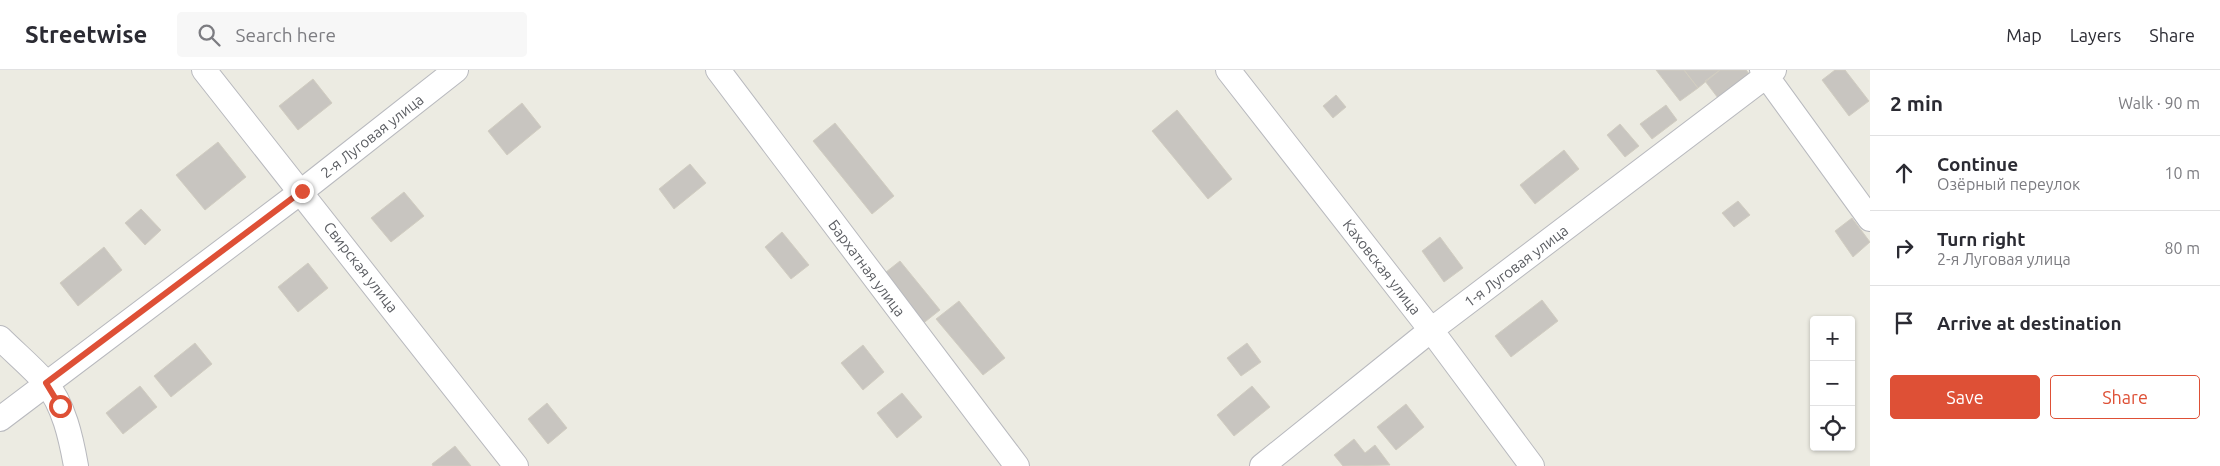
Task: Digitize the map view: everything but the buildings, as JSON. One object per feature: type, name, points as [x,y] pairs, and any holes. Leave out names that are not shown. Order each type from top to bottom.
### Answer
[{"type":"street","name":"Свирская улица","points":[[204,70],[302,191],[516,466]]},
{"type":"street","name":"2-я Луговая улица","points":[[0,419],[302,191],[456,70]]},
{"type":"street","name":"Бархатная улица","points":[[718,70],[1017,466]]},
{"type":"street","name":"Каховская улица","points":[[1228,70],[1431,330],[1532,466]]},
{"type":"street","name":"1-я Луговая улица","points":[[1262,466],[1431,330],[1768,72]]},
{"type":"street","points":[[1768,72],[1870,219]]},
{"type":"street","points":[[0,338],[46,383],[60,406],[71,440],[76,466]]},
{"type":"route","points":[[60,406],[46,383],[302,191]]}]
